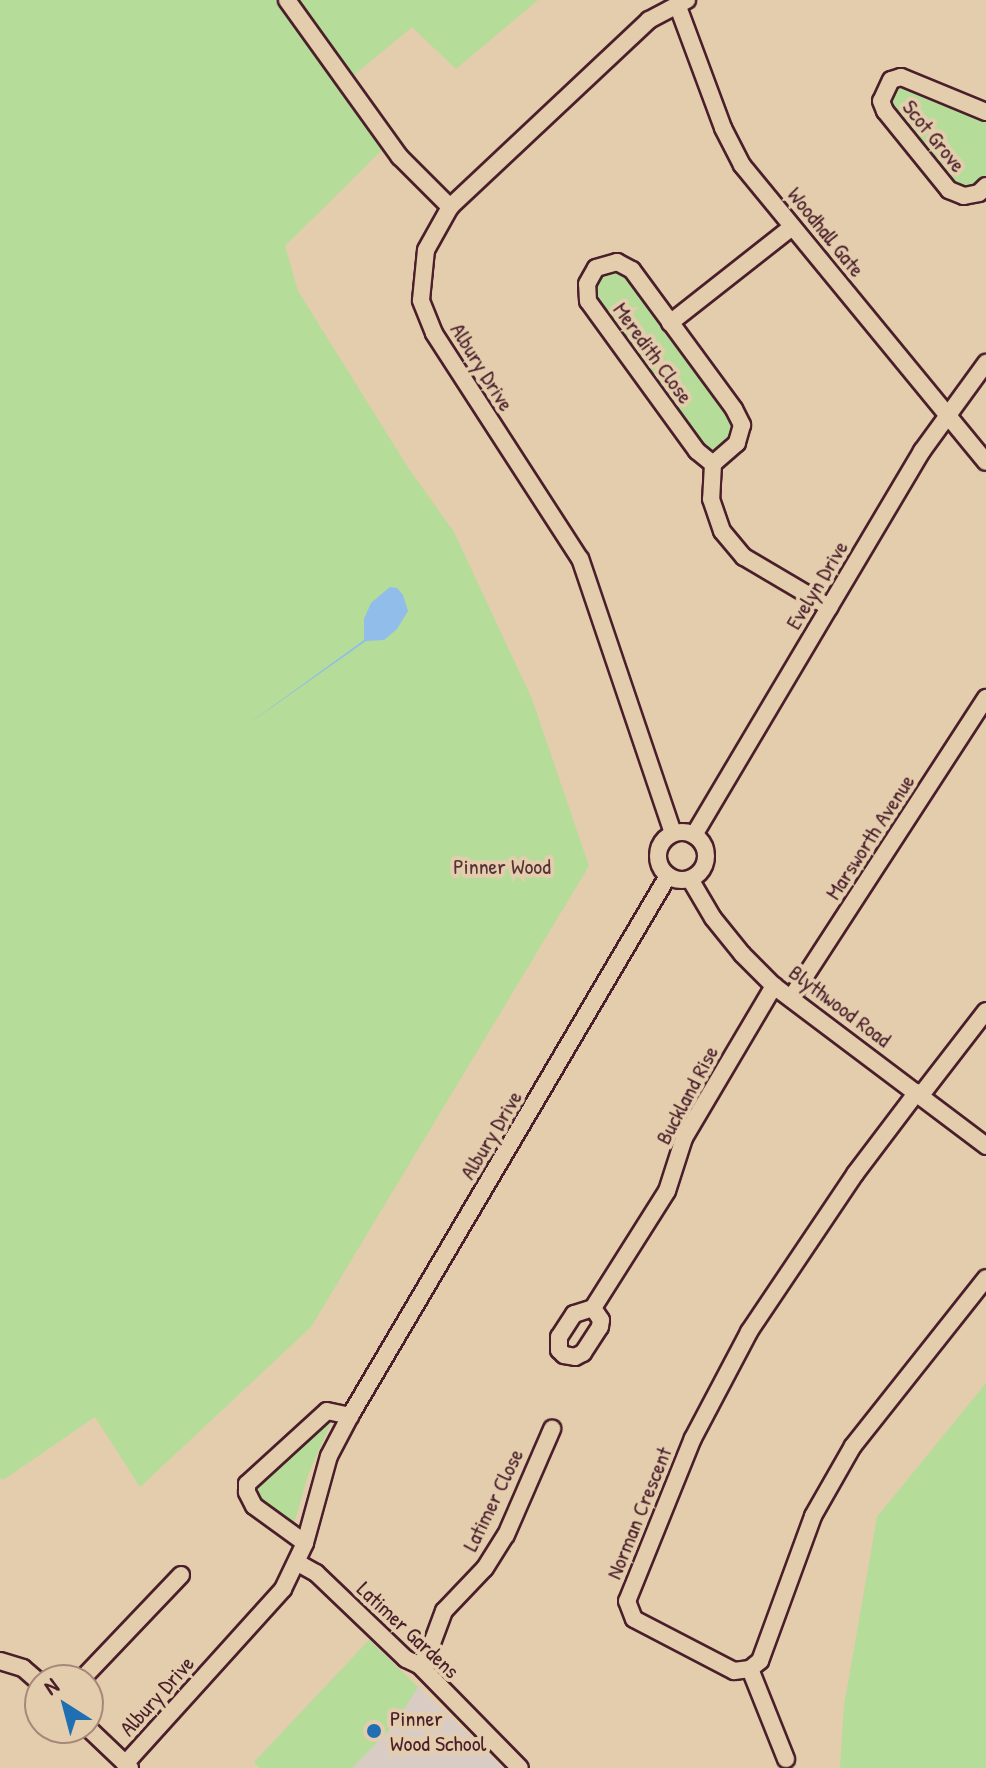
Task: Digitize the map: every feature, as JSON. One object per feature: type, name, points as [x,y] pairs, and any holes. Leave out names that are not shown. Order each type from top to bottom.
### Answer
[{"type":"street","points":[[287,0],[400,157],[450,207]]},
{"type":"street","name":"Albury Drive","points":[[673,833],[580,559],[434,333],[421,300],[426,250],[450,207],[649,20],[682,2]]},
{"type":"street","name":"Woodhall Gate","points":[[682,2],[723,128],[742,165],[986,462]]},
{"type":"street","name":"Scot Grove","points":[[986,112],[901,77],[891,80],[881,101],[885,111],[949,190],[964,196],[979,193],[986,186]]},
{"type":"street","name":"Meredith Close","points":[[670,323],[792,227]]},
{"type":"street","name":"Meredith Close","points":[[617,262],[632,270],[742,425],[737,443],[713,464],[697,451],[588,301],[587,284],[596,268],[617,262]]},
{"type":"street","name":"Evelyn Drive","points":[[694,835],[947,415],[986,363]]},
{"type":"street","points":[[713,464],[711,499],[722,531],[744,557],[829,607]]},
{"type":"street","name":"Marsworth Avenue","points":[[791,998],[986,698]]},
{"type":"street","points":[[673,833],[694,835],[701,841],[706,856],[702,870],[690,879],[668,876],[657,857],[661,843],[673,833]]},
{"type":"street","name":"Albury Drive","points":[[127,1766],[261,1615],[298,1563],[329,1456],[350,1416],[668,876]]},
{"type":"street","name":"Blythwood Road","points":[[690,879],[722,930],[774,986],[986,1146]]},
{"type":"street","name":"Buckland Rise","points":[[593,1308],[667,1191],[684,1138],[774,986]]},
{"type":"street","name":"Norman Crescent","points":[[750,1669],[734,1671],[634,1619],[627,1601],[693,1438],[749,1332],[855,1174],[986,1011]]},
{"type":"street","points":[[788,1752],[750,1669],[760,1661],[813,1516],[853,1446],[986,1278]]},
{"type":"street","points":[[305,1543],[254,1506],[247,1492],[247,1484],[327,1411],[350,1416]]},
{"type":"street","name":"Latimer Close","points":[[419,1665],[428,1654],[444,1611],[485,1568],[506,1535],[552,1429]]},
{"type":"street","name":"Latimer Gardens","points":[[298,1563],[316,1573],[406,1659],[419,1665],[434,1684],[520,1768]]},
{"type":"street","points":[[96,1664],[181,1575]]},
{"type":"street","points":[[1,1658],[24,1669]]},
{"type":"street","points":[[104,1744],[127,1766]]},
{"type":"shaded area","name":"Pinner Wood School","points":[[369,1640],[503,1768],[260,1768],[254,1762]]},
{"type":"green space","name":"Pinner Wood","points":[[0,0],[538,0],[456,69],[412,27],[347,81],[382,150],[285,246],[298,291],[409,469],[454,532],[532,699],[589,866],[311,1327],[140,1487],[95,1417],[3,1480],[0,1477]]},
{"type":"green space","points":[[908,82],[986,119],[986,176],[974,188],[956,189],[887,106],[888,89]]},
{"type":"green space","points":[[615,267],[627,273],[734,418],[735,431],[728,445],[712,449],[693,438],[593,300],[591,285],[599,272]]},
{"type":"green space","points":[[986,1383],[986,1768],[840,1768],[844,1706],[877,1517]]},
{"type":"green space","points":[[328,1418],[332,1420],[308,1475],[293,1527],[255,1502],[254,1483]]},
{"type":"green space","name":"Pinner Wood School","points":[[369,1640],[418,1687],[395,1724],[352,1768],[260,1768],[254,1762]]},
{"type":"water","points":[[390,587],[397,588],[403,595],[408,611],[397,629],[384,640],[366,641],[251,722],[364,640],[364,619],[371,603]]},
{"type":"place","name":"Pinner Wood School","points":[[374,1731]]}]
